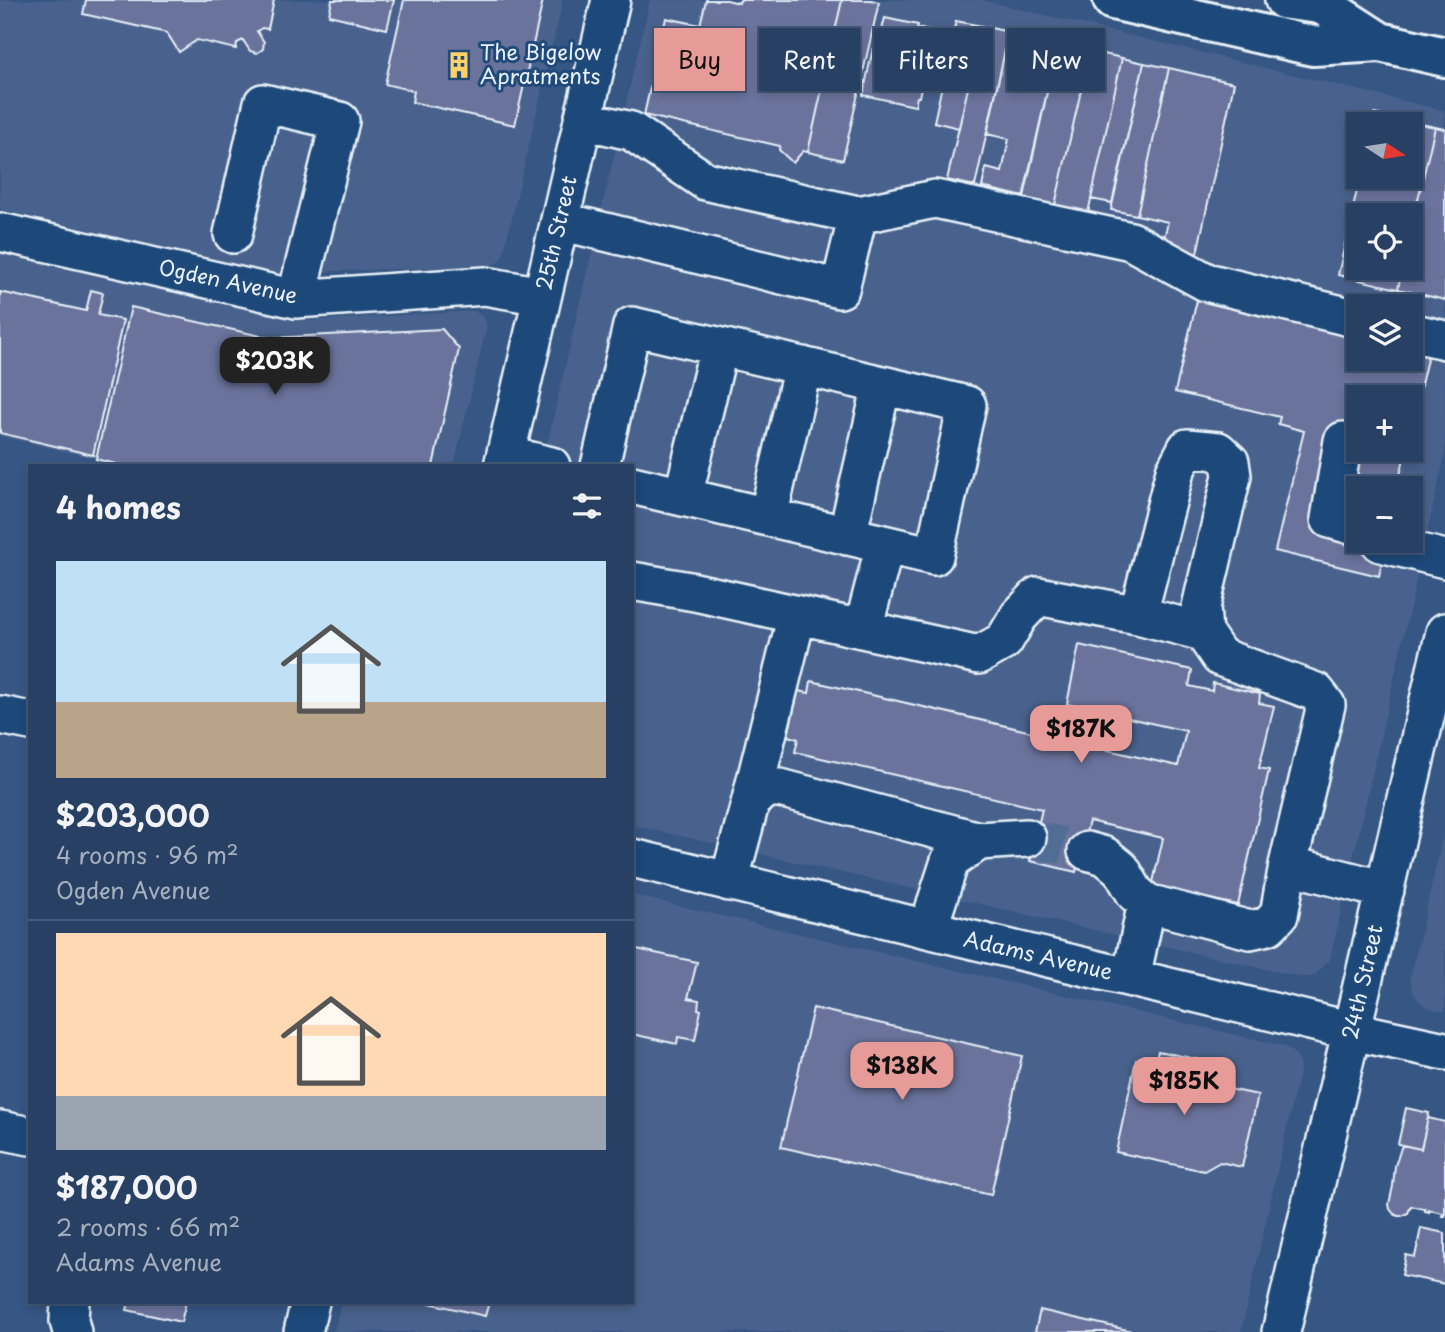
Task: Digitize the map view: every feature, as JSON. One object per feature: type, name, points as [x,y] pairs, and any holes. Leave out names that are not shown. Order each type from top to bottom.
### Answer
[{"type":"main road","points":[[1113,0],[1313,46],[1380,42],[1445,57]]},
{"type":"main road","points":[[1317,3],[1380,42]]},
{"type":"street","name":"25th Street","points":[[504,460],[611,0]]},
{"type":"street","points":[[1284,0],[1317,3]]},
{"type":"street","points":[[233,234],[263,103],[340,121],[296,299]]},
{"type":"street","points":[[583,120],[631,131],[705,181],[858,215],[935,199],[1131,241],[1206,282],[1346,316]]},
{"type":"street","points":[[559,221],[840,289],[858,215]]},
{"type":"street","name":"Ogden Avenue","points":[[0,232],[296,299],[485,286],[542,296]]},
{"type":"street","points":[[600,464],[632,326],[967,405],[934,556],[634,485]]},
{"type":"street","points":[[1423,335],[1445,340]]},
{"type":"street","points":[[683,497],[719,347]]},
{"type":"street","points":[[768,517],[803,366]]},
{"type":"street","points":[[847,536],[882,385]]},
{"type":"street","points":[[1343,441],[1330,519],[1346,524]]},
{"type":"street","points":[[1087,851],[1105,856],[1121,869],[1136,893],[1147,903],[1250,930],[1268,926],[1279,915],[1288,865],[1326,705],[1316,692],[1220,656],[1203,632],[1201,607],[1232,476],[1230,462],[1218,451],[1187,448],[1175,471],[1138,615]]},
{"type":"street","points":[[504,460],[535,464]]},
{"type":"street","points":[[1423,533],[1445,537]]},
{"type":"street","points":[[863,629],[885,545]]},
{"type":"street","points":[[1420,553],[1445,559]]},
{"type":"street","points":[[634,581],[695,592],[979,655],[1003,641],[1019,616],[1038,596],[1138,615],[1203,632]]},
{"type":"street","points":[[729,882],[797,615]]},
{"type":"street","name":"24th Street","points":[[1281,1332],[1445,632]]},
{"type":"street","points":[[0,715],[28,722]]},
{"type":"street","points":[[751,800],[768,788],[780,788],[979,841],[1027,838]]},
{"type":"street","points":[[928,929],[950,861],[979,841]]},
{"type":"street","name":"Adams Avenue","points":[[634,858],[1445,1051]]},
{"type":"street","points":[[1288,865],[1385,890]]},
{"type":"street","points":[[1131,978],[1147,903]]},
{"type":"street","points":[[0,1129],[28,1136]]},
{"type":"street","points":[[71,1304],[69,1321],[72,1332]]},
{"type":"street","points":[[303,1332],[310,1304]]},
{"type":"shaded area","points":[[0,0],[563,0],[503,255],[499,262],[488,266],[272,273],[0,209]]},
{"type":"shaded area","points":[[650,0],[982,0],[1099,28],[1007,28],[1007,91],[1105,91],[1105,29],[1445,111],[1445,454],[1423,551],[1423,476],[1346,476],[1346,553],[1422,553],[1330,959],[1311,977],[1301,977],[634,825],[634,464],[542,464]]},
{"type":"shaded area","points":[[0,250],[303,321],[474,311],[486,322],[454,464],[93,464],[94,458],[0,436]]},
{"type":"shaded area","points":[[1445,827],[1445,1012],[1430,1008],[1419,1001],[1413,992],[1410,979]]},
{"type":"shaded area","points":[[634,895],[1284,1046],[1296,1055],[1299,1062],[1300,1069],[1241,1332],[334,1332],[341,1304],[634,1304]]},
{"type":"building","points":[[86,0],[274,0],[268,29],[257,31],[264,42],[263,49],[257,53],[250,51],[243,40],[237,43],[236,49],[197,40],[179,52],[167,33],[83,14]]},
{"type":"building","points":[[332,0],[394,0],[387,29],[329,15]]},
{"type":"building","name":"The Bigelow Apratments","points":[[404,0],[543,0],[515,125],[412,102],[414,91],[385,84]]},
{"type":"building","points":[[706,0],[739,3],[740,0],[842,0],[836,28],[759,28],[759,91],[822,91],[808,152],[803,151],[793,163],[779,150],[780,146],[644,115],[654,71],[654,91],[745,91],[745,28],[664,28],[666,18],[700,25]]},
{"type":"building","points":[[842,0],[879,2],[860,85],[860,28],[836,28]]},
{"type":"building","points":[[885,18],[918,25],[917,28],[882,28]]},
{"type":"building","points":[[956,21],[982,26],[982,28],[954,28]]},
{"type":"building","points":[[993,28],[1007,32],[975,186],[947,180],[967,91],[993,91]]},
{"type":"building","points":[[1007,41],[1007,91],[1047,91],[1024,197],[982,187],[986,168],[1002,172],[1009,139],[987,134]]},
{"type":"building","points":[[873,48],[874,91],[920,91],[915,106],[863,95]]},
{"type":"building","points":[[1105,54],[1122,58],[1088,213],[1055,205],[1081,91],[1105,91]]},
{"type":"building","points":[[1122,58],[1144,63],[1112,203],[1091,199]]},
{"type":"building","points":[[1144,63],[1169,68],[1137,215],[1111,210]]},
{"type":"building","points":[[1169,68],[1234,83],[1196,258],[1162,246],[1168,222],[1137,215]]},
{"type":"building","points":[[822,91],[859,91],[843,160],[808,152]]},
{"type":"building","points":[[941,91],[967,91],[959,128],[934,122]]},
{"type":"building","points":[[1047,91],[1081,91],[1055,205],[1023,198]]},
{"type":"building","points":[[1423,124],[1435,127],[1423,178]]},
{"type":"building","points":[[1435,127],[1445,129],[1445,300],[1398,289],[1400,280],[1423,280],[1423,203],[1417,203],[1420,189],[1423,189],[1423,178]]},
{"type":"building","points":[[1357,189],[1420,189],[1417,203],[1354,203]]},
{"type":"building","points":[[1346,239],[1346,277],[1338,275]]},
{"type":"building","points":[[1359,280],[1400,280],[1398,289]]},
{"type":"building","points":[[91,290],[103,293],[98,315],[123,320],[93,455],[0,433],[0,292],[86,311]]},
{"type":"building","points":[[1198,296],[1346,331],[1346,371],[1423,371],[1423,349],[1429,351],[1421,385],[1346,385],[1346,462],[1403,462],[1400,476],[1346,476],[1346,553],[1384,553],[1379,576],[1275,551],[1304,431],[1278,424],[1280,417],[1175,392]]},
{"type":"building","points":[[131,307],[270,338],[442,329],[459,349],[433,464],[116,464],[96,459]]},
{"type":"building","points":[[1079,645],[1192,670],[1189,686],[1212,691],[1213,683],[1260,694],[1259,703],[1274,706],[1259,768],[1269,770],[1238,905],[1152,887],[1163,838],[1089,821],[1076,872],[1030,861],[1042,809],[795,752],[798,739],[788,736],[798,691],[809,693],[811,681],[1058,738],[1060,728],[1105,738],[1103,749],[1178,766],[1186,731],[1067,704]]},
{"type":"building","points":[[634,948],[697,962],[688,998],[699,1000],[698,1009],[701,1010],[695,1040],[678,1037],[677,1044],[634,1034]]},
{"type":"building","points":[[813,1008],[1022,1056],[991,1195],[781,1147]]},
{"type":"building","points":[[1158,1051],[1196,1059],[1191,1081],[1258,1095],[1242,1167],[1220,1162],[1204,1171],[1116,1152],[1136,1060],[1155,1064]]},
{"type":"building","points":[[1406,1108],[1429,1113],[1421,1149],[1398,1144]]},
{"type":"building","points":[[1428,1118],[1445,1122],[1445,1216],[1442,1216],[1443,1213],[1411,1206],[1408,1213],[1398,1216],[1390,1209],[1389,1204],[1395,1166],[1402,1145],[1421,1149]]},
{"type":"building","points":[[1421,1228],[1445,1233],[1445,1284],[1402,1275],[1406,1255],[1415,1257]]},
{"type":"building","points":[[128,1304],[186,1304],[181,1322],[127,1310]]},
{"type":"building","points":[[434,1304],[488,1304],[485,1316]]},
{"type":"building","points":[[1040,1310],[1136,1332],[1035,1332]]},
{"type":"tunnel","points":[[1027,838],[1087,851]]},
{"type":"place","name":"The Bigelow Apratments","points":[[459,65]]}]
